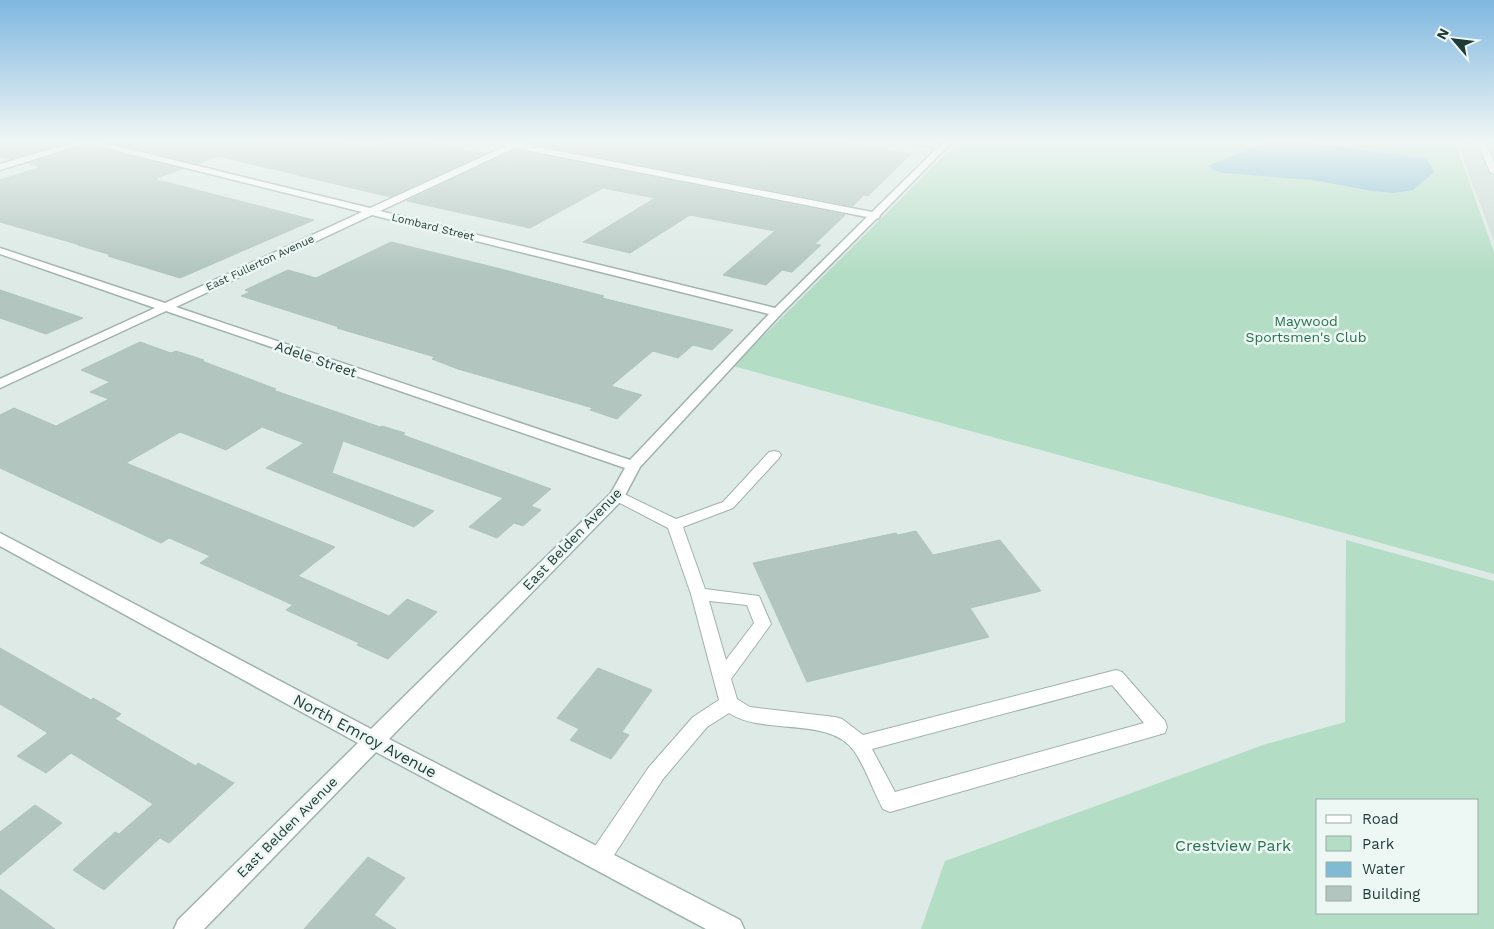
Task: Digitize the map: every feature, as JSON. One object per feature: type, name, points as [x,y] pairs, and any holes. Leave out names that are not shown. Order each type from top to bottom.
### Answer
[{"type":"street","name":"Lombard Street","points":[[263,185],[777,312]]},
{"type":"street","name":"East Fullerton Avenue","points":[[0,384],[428,185]]},
{"type":"street","points":[[724,185],[876,216]]},
{"type":"street","name":"East Belden Avenue","points":[[187,929],[372,740],[617,496],[627,480],[632,466],[777,312],[906,185]]},
{"type":"street","name":"Adele Street","points":[[0,251],[632,466]]},
{"type":"street","name":"North Emroy Avenue","points":[[0,539],[372,740],[731,929]]},
{"type":"lane","points":[[675,525],[728,505],[774,455]]},
{"type":"lane","points":[[617,496],[675,525],[699,594],[730,703],[746,714],[835,725],[860,744],[890,803],[1158,727],[1116,677],[860,744]]},
{"type":"lane","points":[[699,594],[753,600],[763,624],[722,678]]},
{"type":"lane","points":[[599,859],[656,773],[700,722],[730,703]]},
{"type":"shaded area","points":[[1473,185],[1494,185],[1494,241]]},
{"type":"green space","name":"Maywood Sportsmen's Club","points":[[914,185],[1470,185],[1494,252],[1494,574],[733,366]]},
{"type":"green space","name":"Crestview Park","points":[[1346,540],[1494,581],[1494,929],[921,929],[945,861],[1266,744],[1345,722]]},
{"type":"water","points":[[1342,185],[1418,185],[1413,190],[1394,193]]},
{"type":"building","points":[[0,185],[179,185],[314,220],[180,278],[78,245],[80,245],[0,222]]},
{"type":"building","points":[[341,185],[416,185],[390,197]]},
{"type":"building","points":[[440,185],[694,185],[845,215],[815,244],[821,245],[792,272],[782,270],[766,285],[723,275],[775,231],[690,215],[630,253],[583,242],[655,198],[603,188],[530,228],[407,201]]},
{"type":"building","points":[[746,185],[879,185],[868,196],[864,195],[853,206]]},
{"type":"building","points":[[391,242],[604,296],[602,298],[733,330],[712,350],[693,345],[678,358],[653,351],[611,386],[642,395],[617,419],[590,410],[593,408],[458,369],[432,359],[435,357],[337,328],[339,327],[241,296],[250,292],[245,290],[288,270],[316,278]]},
{"type":"building","points":[[0,290],[83,318],[46,334],[0,318]]},
{"type":"building","points":[[140,342],[171,353],[176,351],[204,360],[202,361],[276,389],[273,390],[380,427],[405,433],[403,435],[551,489],[531,506],[541,510],[523,526],[514,523],[497,538],[469,527],[503,498],[343,441],[332,473],[434,511],[414,527],[266,468],[304,443],[262,427],[226,450],[180,432],[126,463],[335,547],[298,576],[389,616],[407,599],[437,612],[388,659],[357,645],[359,643],[286,610],[293,605],[200,563],[210,556],[169,538],[161,543],[0,468],[0,415],[14,408],[56,426],[109,399],[90,392],[110,382],[81,370]]},
{"type":"building","points":[[916,531],[933,555],[1000,540],[1041,591],[970,608],[989,637],[807,682],[753,563],[896,533],[898,535]]},
{"type":"building","points":[[0,648],[91,700],[93,698],[121,714],[115,719],[196,766],[198,763],[234,783],[169,843],[160,838],[104,890],[73,870],[115,832],[119,834],[153,804],[71,753],[46,773],[17,756],[48,733],[0,704]]},
{"type":"building","points":[[598,668],[652,690],[622,732],[629,735],[611,759],[570,740],[579,729],[557,718]]},
{"type":"building","points":[[35,805],[62,823],[0,875],[0,832]]},
{"type":"building","points":[[368,857],[405,878],[374,915],[396,929],[304,929]]},
{"type":"building","points":[[0,889],[55,929],[0,929]]}]
